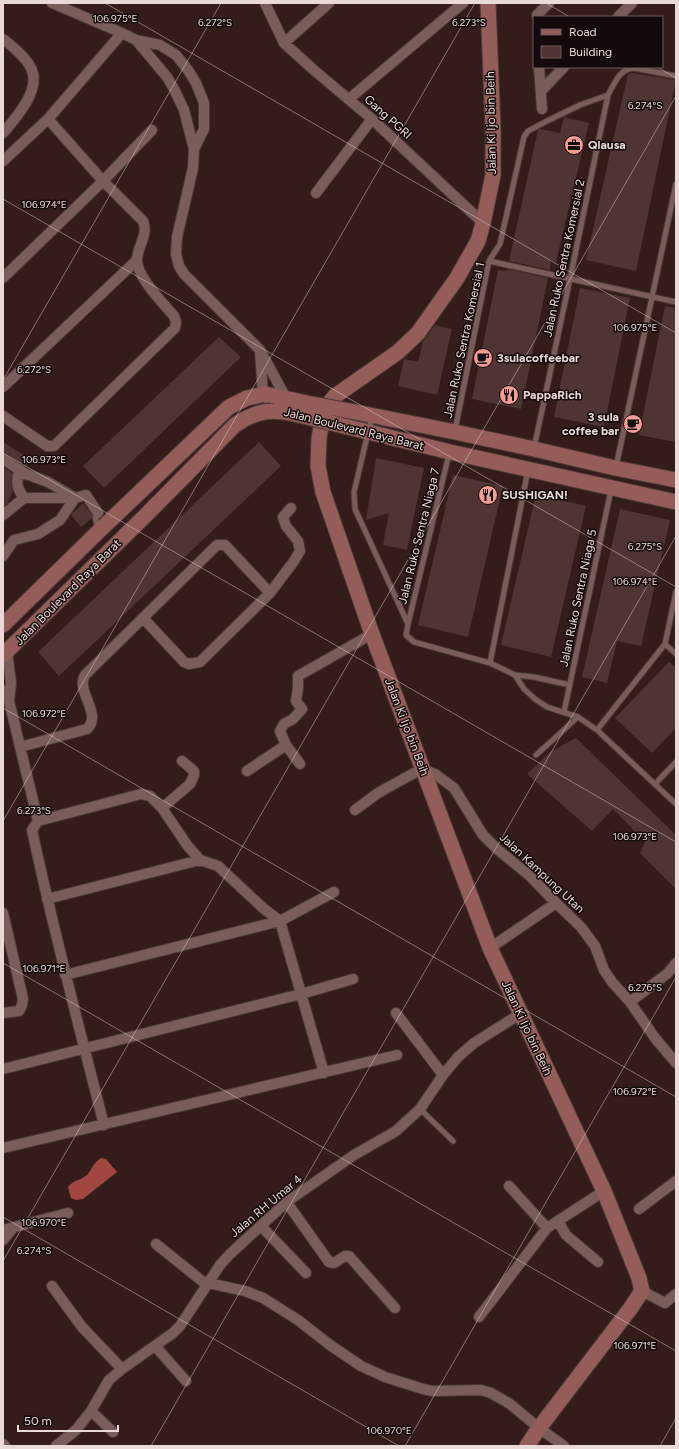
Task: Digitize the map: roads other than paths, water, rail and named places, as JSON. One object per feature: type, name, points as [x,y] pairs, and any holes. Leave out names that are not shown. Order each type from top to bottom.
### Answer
[{"type":"main road","name":"Jalan Ki Ijo bin Beih","points":[[488,3],[493,128],[493,175],[478,241],[457,278],[418,332],[398,352],[335,396],[324,410],[319,438],[318,466],[324,492],[372,634],[490,948],[604,1191],[639,1278],[642,1291]]},
{"type":"main road","name":"Jalan Boulevard Raya Barat","points":[[3,625],[229,407],[247,398],[263,395],[284,404],[303,409],[340,425],[398,440],[611,489],[676,502]]},
{"type":"main road","name":"Jalan Boulevard Raya Barat","points":[[5,653],[144,517],[235,425],[245,418],[284,404]]},
{"type":"main road","name":"Jalan Boulevard Raya Barat","points":[[303,409],[350,411],[676,480]]},
{"type":"main road","points":[[398,440],[401,421]]},
{"type":"main road","points":[[611,489],[615,468]]},
{"type":"main road","points":[[130,502],[144,517]]},
{"type":"main road","points":[[527,1446],[642,1291]]},
{"type":"street","points":[[52,3],[136,40],[160,45],[176,55],[196,83],[204,103],[204,128],[194,149]]},
{"type":"street","points":[[265,3],[284,43],[349,100]]},
{"type":"street","points":[[284,43],[329,3]]},
{"type":"street","name":"Gang PGRI","points":[[463,3],[349,100],[372,119],[483,224]]},
{"type":"street","points":[[534,3],[537,16]]},
{"type":"street","points":[[537,16],[549,3]]},
{"type":"street","points":[[619,16],[632,3]]},
{"type":"street","points":[[3,161],[48,119],[122,33]]},
{"type":"street","points":[[3,39],[32,69],[34,83],[29,99],[3,133]]},
{"type":"street","points":[[136,40],[167,77],[174,89],[184,110],[194,149],[193,168],[177,238],[177,260],[184,274],[260,350],[284,404]]},
{"type":"street","points":[[539,68],[542,109]]},
{"type":"street","points":[[541,91],[563,68]]},
{"type":"street","points":[[3,387],[137,260],[145,233],[145,225],[143,221],[103,181],[48,119]]},
{"type":"street","points":[[316,193],[372,119]]},
{"type":"street","points":[[3,278],[103,181],[152,130]]},
{"type":"street","points":[[3,416],[47,446],[54,446],[175,328],[176,322],[174,316],[142,277],[137,260]]},
{"type":"street","points":[[260,350],[263,395]]},
{"type":"street","points":[[3,459],[26,474],[48,482],[75,498]]},
{"type":"street","points":[[24,498],[19,491],[16,482],[18,475],[26,474]]},
{"type":"street","points":[[3,514],[24,498],[75,498],[86,495],[98,513]]},
{"type":"street","points":[[3,556],[14,540],[38,534],[60,520],[75,498]]},
{"type":"street","points":[[144,619],[184,662],[188,664],[200,662],[270,593],[300,551],[298,540],[284,522],[283,517],[291,508]]},
{"type":"street","points":[[20,747],[87,729],[90,726],[93,717],[82,682],[83,677],[144,619],[217,545],[225,545],[270,593]]},
{"type":"street","points":[[300,764],[286,744],[280,730],[284,724],[293,719],[302,709],[296,701],[298,676],[372,634]]},
{"type":"street","points":[[5,653],[11,683],[9,700]]},
{"type":"street","points":[[3,690],[9,700],[38,821]]},
{"type":"street","points":[[247,771],[286,744]]},
{"type":"street","points":[[162,808],[190,784],[193,779],[194,771],[182,761]]},
{"type":"street","points":[[355,810],[378,793],[423,769]]},
{"type":"street","name":"Jalan Kampung Utan","points":[[423,769],[435,774],[454,788],[483,835],[497,849],[530,876],[585,932],[594,946],[604,970],[612,982],[630,1002],[654,1038],[676,1063]]},
{"type":"street","points":[[104,1124],[65,976],[32,830],[38,821],[141,794],[150,796],[162,808],[187,846],[200,860],[218,866],[263,908],[280,921],[324,1073]]},
{"type":"street","points":[[47,899],[200,860]]},
{"type":"street","points":[[65,976],[280,921],[334,892]]},
{"type":"street","points":[[490,948],[556,903]]},
{"type":"street","points":[[3,913],[6,936],[23,999],[22,1006],[19,1011],[3,1013]]},
{"type":"street","points":[[630,1002],[668,973],[676,963]]},
{"type":"street","points":[[3,1069],[301,994],[353,979]]},
{"type":"street","points":[[396,1013],[442,1075]]},
{"type":"street","name":"Jalan RH Umar 4","points":[[56,1446],[76,1430],[91,1411],[109,1380],[122,1369],[156,1346],[180,1326],[220,1265],[230,1254],[288,1201],[354,1154],[396,1131],[420,1109],[442,1075],[458,1057],[474,1043],[520,1014]]},
{"type":"street","points":[[3,1148],[397,1055]]},
{"type":"street","points":[[640,1209],[676,1181]]},
{"type":"street","points":[[509,1186],[547,1228]]},
{"type":"street","points":[[479,1317],[547,1228],[604,1191]]},
{"type":"street","points":[[288,1201],[290,1207],[329,1262],[334,1263],[345,1256],[349,1256],[395,1308]]},
{"type":"street","points":[[3,1240],[8,1229],[68,1213]]},
{"type":"street","points":[[558,1220],[566,1235],[598,1262]]},
{"type":"street","points":[[261,1226],[306,1273]]},
{"type":"street","points":[[156,1244],[208,1284],[246,1291],[263,1298],[298,1320],[330,1345],[370,1371],[432,1391],[480,1390],[491,1393],[510,1404],[564,1446]]},
{"type":"street","points":[[52,1286],[82,1327],[122,1369]]},
{"type":"street","points":[[642,1291],[665,1303],[676,1294]]},
{"type":"street","points":[[156,1346],[186,1381]]},
{"type":"street","points":[[91,1411],[113,1432]]},
{"type":"lane","name":"Jalan Ruko Sentra Komersial 2","points":[[534,449],[608,95],[621,73],[627,68],[676,76]]},
{"type":"lane","name":"Jalan Ruko Sentra Komersial 1","points":[[455,432],[489,261],[500,244],[524,137],[528,131],[580,105],[608,95]]},
{"type":"lane","points":[[615,468],[676,184]]},
{"type":"lane","points":[[489,261],[676,302]]},
{"type":"lane","points":[[372,416],[354,492],[355,509],[408,624],[406,635],[414,642],[490,663],[515,675],[570,684]]},
{"type":"lane","name":"Jalan Ruko Sentra Niaga 7","points":[[408,624],[450,452]]},
{"type":"lane","points":[[490,663],[528,469]]},
{"type":"lane","name":"Jalan Ruko Sentra Niaga 5","points":[[564,712],[611,489]]},
{"type":"lane","points":[[98,513],[95,517],[99,531]]},
{"type":"lane","points":[[597,730],[665,644],[676,592]]},
{"type":"lane","points":[[665,644],[676,654]]},
{"type":"lane","points":[[515,675],[524,689],[546,707],[578,717],[597,730],[676,804]]},
{"type":"lane","points":[[536,755],[578,717]]},
{"type":"lane","points":[[655,784],[676,762]]},
{"type":"lane","points":[[420,1109],[453,1141]]},
{"type":"place","name":"Qlausa","points":[[574,145]]},
{"type":"place","name":"3sulacoffeebar","points":[[483,358]]},
{"type":"place","name":"PappaRich","points":[[509,395]]},
{"type":"place","name":"3 sula coffee bar","points":[[633,424]]},
{"type":"place","name":"SUSHIGAN!","points":[[488,495]]}]
